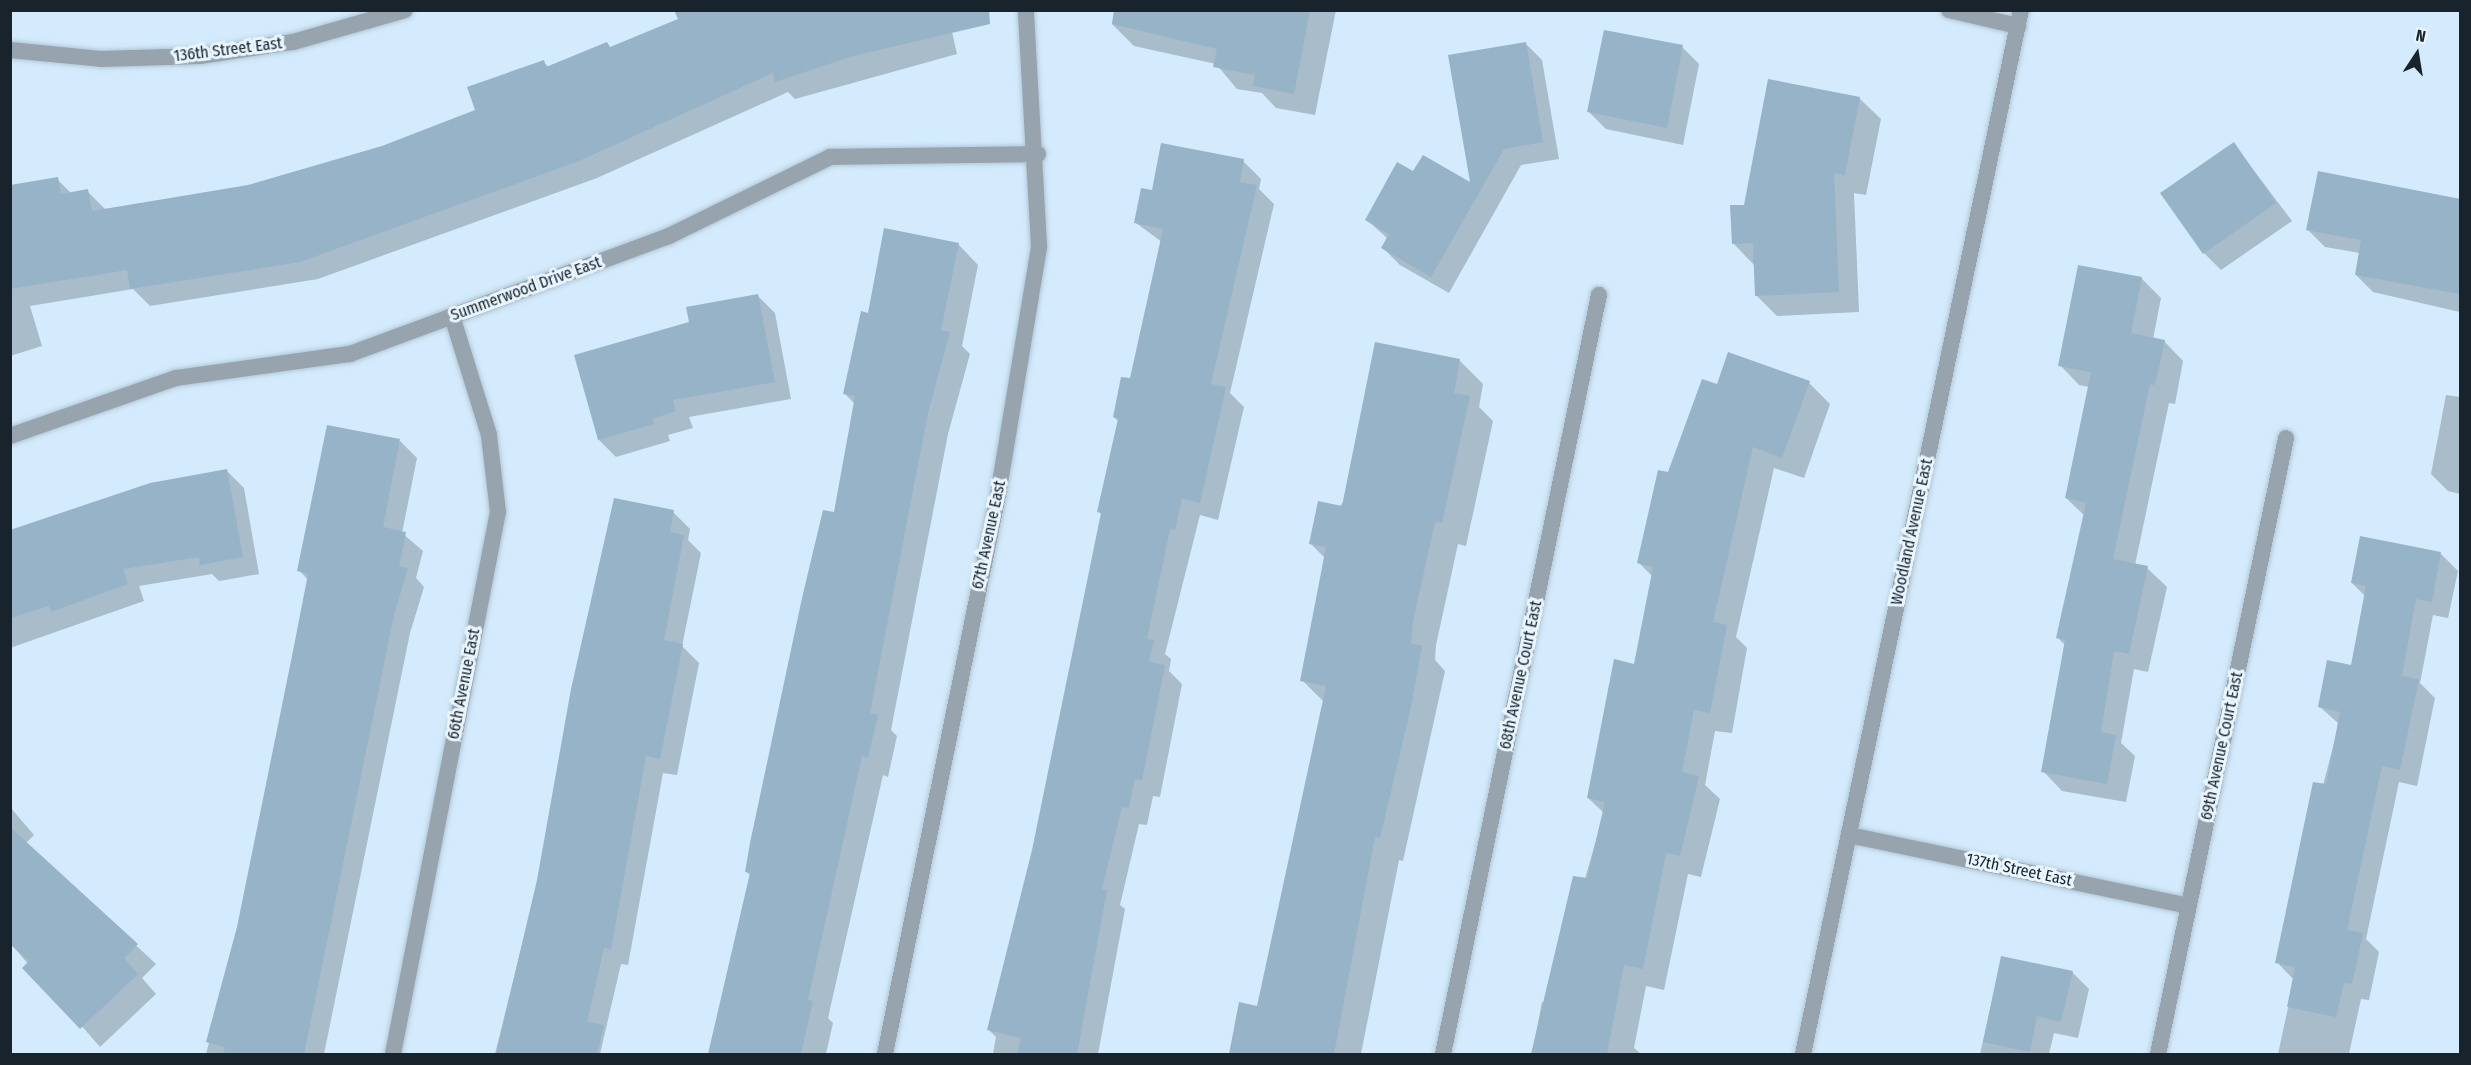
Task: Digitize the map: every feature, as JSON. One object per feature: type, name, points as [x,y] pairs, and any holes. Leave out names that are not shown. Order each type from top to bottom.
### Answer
[{"type":"street","name":"136th Street East","points":[[10,50],[101,59],[200,56],[292,42],[405,10]]},
{"type":"street","name":"67th Avenue East","points":[[885,1054],[1000,484],[1039,246],[1038,154],[1026,10]]},
{"type":"street","points":[[1948,10],[2020,18]]},
{"type":"street","name":"Woodland Avenue East","points":[[1803,1054],[2020,18]]},
{"type":"street","name":"Summerwood Drive East","points":[[10,436],[176,378],[350,354],[669,236],[830,157],[1038,154]]},
{"type":"street","name":"68th Avenue Court East","points":[[1443,1054],[1599,295]]},
{"type":"street","name":"66th Avenue East","points":[[393,1054],[498,512],[489,435],[452,316]]},
{"type":"street","name":"69th Avenue Court East","points":[[2158,1054],[2286,438]]},
{"type":"street","name":"137th Street East","points":[[1849,835],[2188,906]]},
{"type":"building","points":[[674,10],[989,10],[990,24],[853,56],[775,82],[773,73],[579,161],[300,262],[130,289],[127,270],[10,289],[10,185],[58,177],[61,194],[88,189],[92,211],[248,185],[382,146],[475,110],[467,87],[544,60],[546,67],[607,42],[610,47],[678,19]]},
{"type":"building","points":[[1114,10],[1310,10],[1294,94],[1253,86],[1255,75],[1213,67],[1217,49],[1112,24]]},
{"type":"building","points":[[1604,30],[1683,45],[1667,128],[1587,112]]},
{"type":"building","points":[[1526,42],[1543,142],[1504,149],[1431,277],[1381,248],[1389,234],[1365,220],[1397,162],[1413,171],[1423,155],[1470,182],[1448,55]]},
{"type":"building","points":[[1768,79],[1860,97],[1845,175],[1834,173],[1839,292],[1755,296],[1753,243],[1732,244],[1730,205],[1744,205]]},
{"type":"building","points":[[2234,142],[2276,203],[2203,254],[2160,193]]},
{"type":"building","points":[[1161,143],[1244,159],[1240,182],[1257,185],[1211,384],[1226,387],[1200,503],[1182,498],[1175,530],[1170,529],[1147,639],[1154,640],[1149,662],[1165,665],[1142,780],[1135,779],[1129,808],[1122,807],[1102,889],[1107,890],[1077,1054],[1017,1054],[1021,1038],[987,1030],[1032,850],[1101,513],[1097,512],[1118,419],[1113,417],[1121,377],[1130,378],[1163,229],[1134,223],[1141,188],[1152,190]]},
{"type":"building","points":[[2318,171],[2460,199],[2460,294],[2355,275],[2361,240],[2306,230]]},
{"type":"building","points":[[884,228],[959,243],[941,330],[950,332],[928,413],[870,713],[878,715],[868,757],[862,756],[808,1000],[813,1001],[801,1054],[708,1054],[750,873],[745,872],[750,843],[802,598],[823,510],[834,512],[855,396],[843,394],[861,311],[868,313]]},
{"type":"building","points":[[2078,265],[2142,277],[2131,333],[2165,340],[2155,385],[2150,384],[2113,559],[2148,566],[2129,654],[2114,651],[2101,732],[2116,735],[2107,784],[2041,772],[2065,640],[2056,638],[2086,503],[2065,498],[2091,372],[2058,366]]},
{"type":"building","points":[[758,294],[775,382],[673,400],[676,411],[652,419],[654,424],[598,440],[574,355],[689,322],[686,307]]},
{"type":"building","points":[[1375,342],[1460,359],[1454,393],[1470,396],[1442,523],[1435,522],[1413,621],[1411,643],[1422,646],[1411,707],[1380,838],[1375,837],[1334,1054],[1229,1054],[1239,1002],[1257,1006],[1326,686],[1300,681],[1326,547],[1309,544],[1318,501],[1342,506]]},
{"type":"building","points":[[1728,352],[1810,381],[1782,458],[1753,447],[1713,622],[1727,625],[1710,713],[1694,710],[1682,772],[1699,776],[1680,856],[1666,853],[1643,969],[1624,965],[1607,1054],[1531,1054],[1573,876],[1587,878],[1605,802],[1587,798],[1614,659],[1634,664],[1653,567],[1637,563],[1658,470],[1668,472],[1702,379],[1717,384]]},
{"type":"building","points":[[327,425],[400,439],[383,527],[406,532],[399,566],[408,568],[394,615],[304,1054],[223,1054],[225,1047],[206,1042],[237,927],[293,651],[308,574],[297,571]]},
{"type":"building","points":[[227,469],[243,557],[200,565],[199,557],[123,569],[128,584],[51,612],[49,606],[10,618],[10,530],[150,483]]},
{"type":"building","points":[[614,498],[674,510],[670,532],[684,535],[664,640],[683,644],[660,759],[646,756],[611,949],[604,948],[587,1022],[604,1025],[597,1054],[496,1054],[537,880],[571,689]]},
{"type":"building","points":[[2360,536],[2441,552],[2432,602],[2416,599],[2402,676],[2419,679],[2400,770],[2382,766],[2347,930],[2363,933],[2352,984],[2344,983],[2336,1017],[2287,1007],[2295,967],[2275,963],[2313,782],[2326,784],[2340,712],[2318,707],[2327,660],[2351,665],[2366,586],[2351,583]]},
{"type":"building","points":[[10,827],[138,944],[124,958],[138,974],[80,1029],[22,968],[29,961],[10,944]]},
{"type":"building","points":[[2001,956],[2073,971],[2061,1022],[2037,1016],[2030,1052],[1983,1042]]}]
